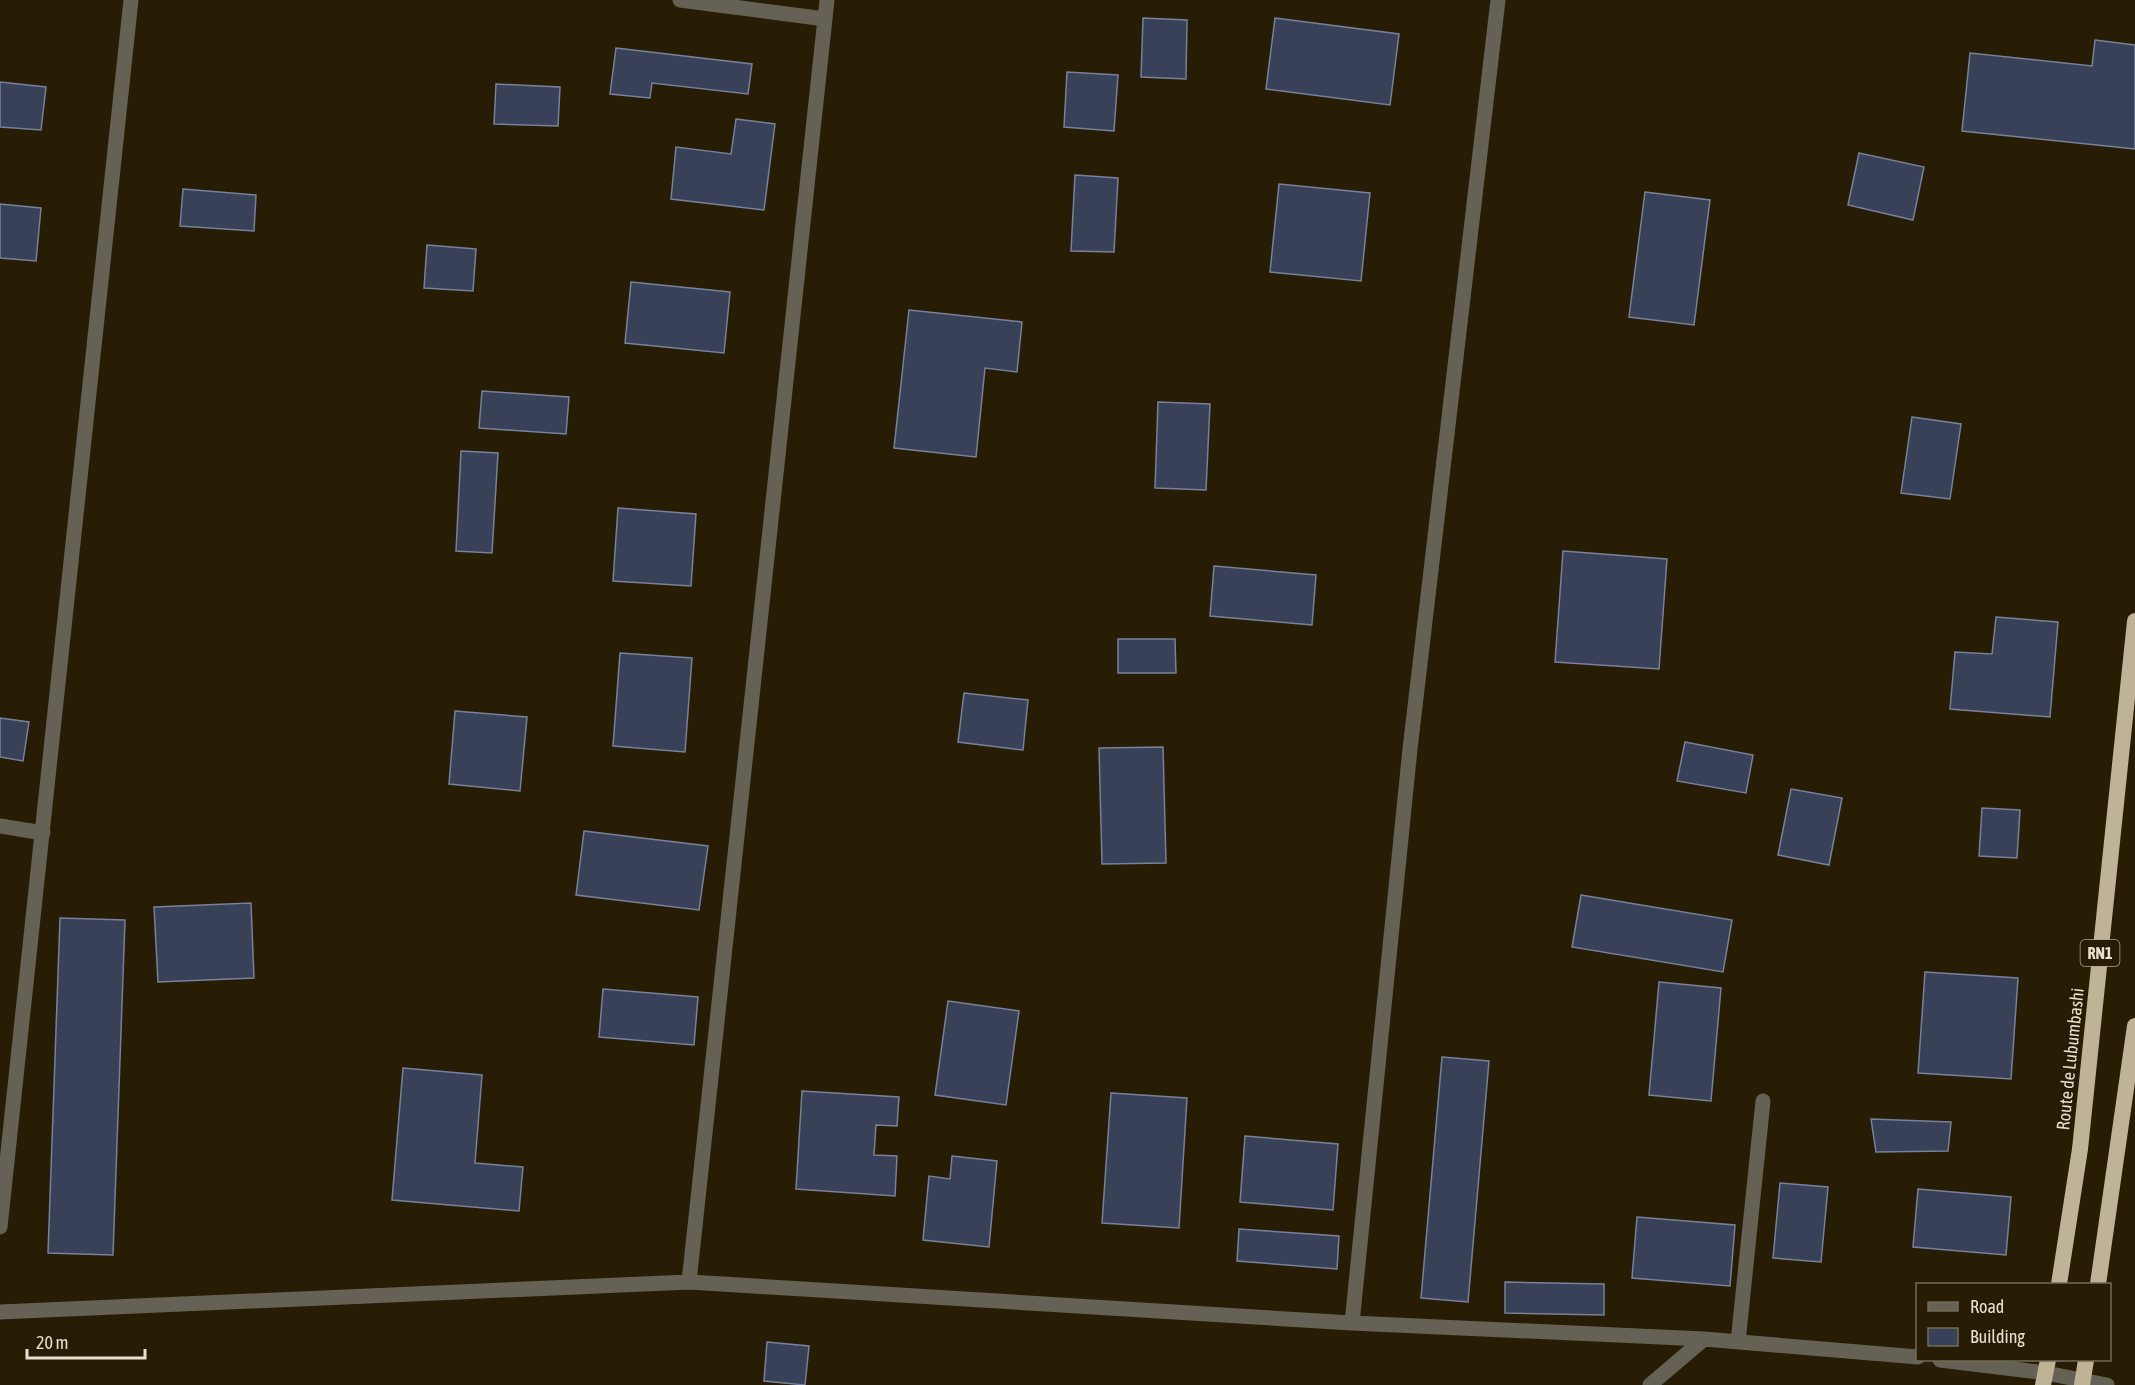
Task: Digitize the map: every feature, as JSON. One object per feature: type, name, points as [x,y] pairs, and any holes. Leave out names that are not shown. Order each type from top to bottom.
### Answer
[{"type":"highway","name":"Route de Lubumbashi","points":[[2059,1283],[2080,1149],[2135,621]]},
{"type":"highway","points":[[2098,1283],[2135,1026]]},
{"type":"highway","points":[[2082,1384],[2086,1361]]},
{"type":"street","points":[[0,1227],[131,0]]},
{"type":"street","points":[[680,0],[825,19]]},
{"type":"street","points":[[689,1282],[827,0]]},
{"type":"street","points":[[1352,1323],[1410,749],[1498,0]]},
{"type":"street","points":[[0,826],[43,833]]},
{"type":"street","points":[[1738,1342],[1764,1101]]},
{"type":"street","points":[[0,1311],[689,1282],[1352,1323],[1704,1339],[1916,1357]]},
{"type":"street","points":[[1650,1385],[1704,1339]]},
{"type":"street","points":[[1956,1361],[2045,1372],[2082,1384],[2107,1385]]},
{"type":"building","points":[[1143,18],[1187,20],[1186,79],[1141,77]]},
{"type":"building","points":[[1275,18],[1399,34],[1390,105],[1266,89]]},
{"type":"building","points":[[2095,40],[2135,45],[2135,149],[1962,131],[1970,53],[2092,66]]},
{"type":"building","points":[[616,48],[752,64],[748,94],[652,83],[650,98],[610,94]]},
{"type":"building","points":[[1067,72],[1118,75],[1114,131],[1064,127]]},
{"type":"building","points":[[0,82],[46,87],[41,130],[0,127]]},
{"type":"building","points":[[496,84],[560,87],[558,126],[494,124]]},
{"type":"building","points":[[736,119],[775,124],[764,210],[671,199],[676,147],[731,154]]},
{"type":"building","points":[[1859,153],[1924,167],[1913,220],[1848,205]]},
{"type":"building","points":[[1075,175],[1118,178],[1114,252],[1071,251]]},
{"type":"building","points":[[1279,184],[1370,193],[1361,281],[1270,272]]},
{"type":"building","points":[[183,189],[256,195],[254,231],[180,226]]},
{"type":"building","points":[[1645,192],[1710,200],[1694,325],[1629,317]]},
{"type":"building","points":[[0,204],[41,208],[36,261],[0,258]]},
{"type":"building","points":[[427,245],[476,249],[473,291],[424,288]]},
{"type":"building","points":[[631,282],[730,292],[724,353],[625,343]]},
{"type":"building","points":[[909,310],[1022,322],[1017,372],[985,368],[976,457],[894,448]]},
{"type":"building","points":[[482,391],[569,397],[566,434],[479,428]]},
{"type":"building","points":[[1158,402],[1210,404],[1206,490],[1155,488]]},
{"type":"building","points":[[1912,417],[1961,424],[1950,499],[1901,493]]},
{"type":"building","points":[[461,451],[498,453],[492,553],[456,551]]},
{"type":"building","points":[[618,508],[696,514],[691,586],[613,581]]},
{"type":"building","points":[[1563,551],[1667,559],[1659,669],[1555,662]]},
{"type":"building","points":[[1214,566],[1316,575],[1312,625],[1210,616]]},
{"type":"building","points":[[1996,617],[2058,622],[2050,717],[1950,709],[1955,652],[1992,654]]},
{"type":"building","points":[[1118,639],[1175,639],[1176,673],[1118,673]]},
{"type":"building","points":[[620,653],[692,658],[685,752],[613,746]]},
{"type":"building","points":[[964,693],[1028,700],[1023,750],[958,742]]},
{"type":"building","points":[[455,711],[527,717],[520,791],[449,784]]},
{"type":"building","points":[[0,718],[29,722],[23,761],[0,757]]},
{"type":"building","points":[[1685,742],[1753,755],[1746,793],[1677,781]]},
{"type":"building","points":[[1163,747],[1166,863],[1102,864],[1099,748]]},
{"type":"building","points":[[1791,789],[1842,798],[1829,865],[1778,855]]},
{"type":"building","points":[[1982,808],[2020,810],[2017,858],[1979,856]]},
{"type":"building","points":[[584,831],[708,846],[699,910],[576,895]]},
{"type":"building","points":[[1581,895],[1732,920],[1723,972],[1572,947]]},
{"type":"building","points":[[251,903],[254,978],[158,982],[154,907]]},
{"type":"building","points":[[60,918],[125,920],[113,1255],[48,1253]]},
{"type":"building","points":[[1925,972],[2018,978],[2011,1079],[1918,1073]]},
{"type":"building","points":[[1659,982],[1721,988],[1711,1101],[1649,1095]]},
{"type":"building","points":[[603,989],[698,997],[694,1045],[599,1037]]},
{"type":"building","points":[[948,1001],[1019,1011],[1006,1105],[935,1095]]},
{"type":"building","points":[[1442,1057],[1489,1061],[1468,1302],[1421,1298]]},
{"type":"building","points":[[403,1068],[482,1075],[475,1163],[523,1167],[519,1211],[392,1200]]},
{"type":"building","points":[[802,1091],[899,1097],[897,1126],[876,1125],[874,1155],[897,1156],[895,1196],[796,1189]]},
{"type":"building","points":[[1111,1093],[1187,1098],[1179,1228],[1102,1223]]},
{"type":"building","points":[[1871,1119],[1951,1122],[1948,1151],[1876,1152]]},
{"type":"building","points":[[1245,1136],[1338,1144],[1333,1210],[1240,1202]]},
{"type":"building","points":[[952,1156],[997,1161],[989,1247],[923,1240],[929,1176],[950,1179]]},
{"type":"building","points":[[1780,1183],[1828,1187],[1821,1262],[1773,1258]]},
{"type":"building","points":[[1918,1189],[2011,1197],[2006,1255],[1913,1247]]},
{"type":"building","points":[[1637,1217],[1735,1225],[1730,1286],[1632,1278]]},
{"type":"building","points":[[1239,1229],[1339,1236],[1337,1269],[1237,1261]]},
{"type":"building","points":[[1505,1282],[1604,1284],[1604,1315],[1505,1313]]},
{"type":"building","points":[[767,1342],[809,1346],[805,1385],[764,1381]]}]
